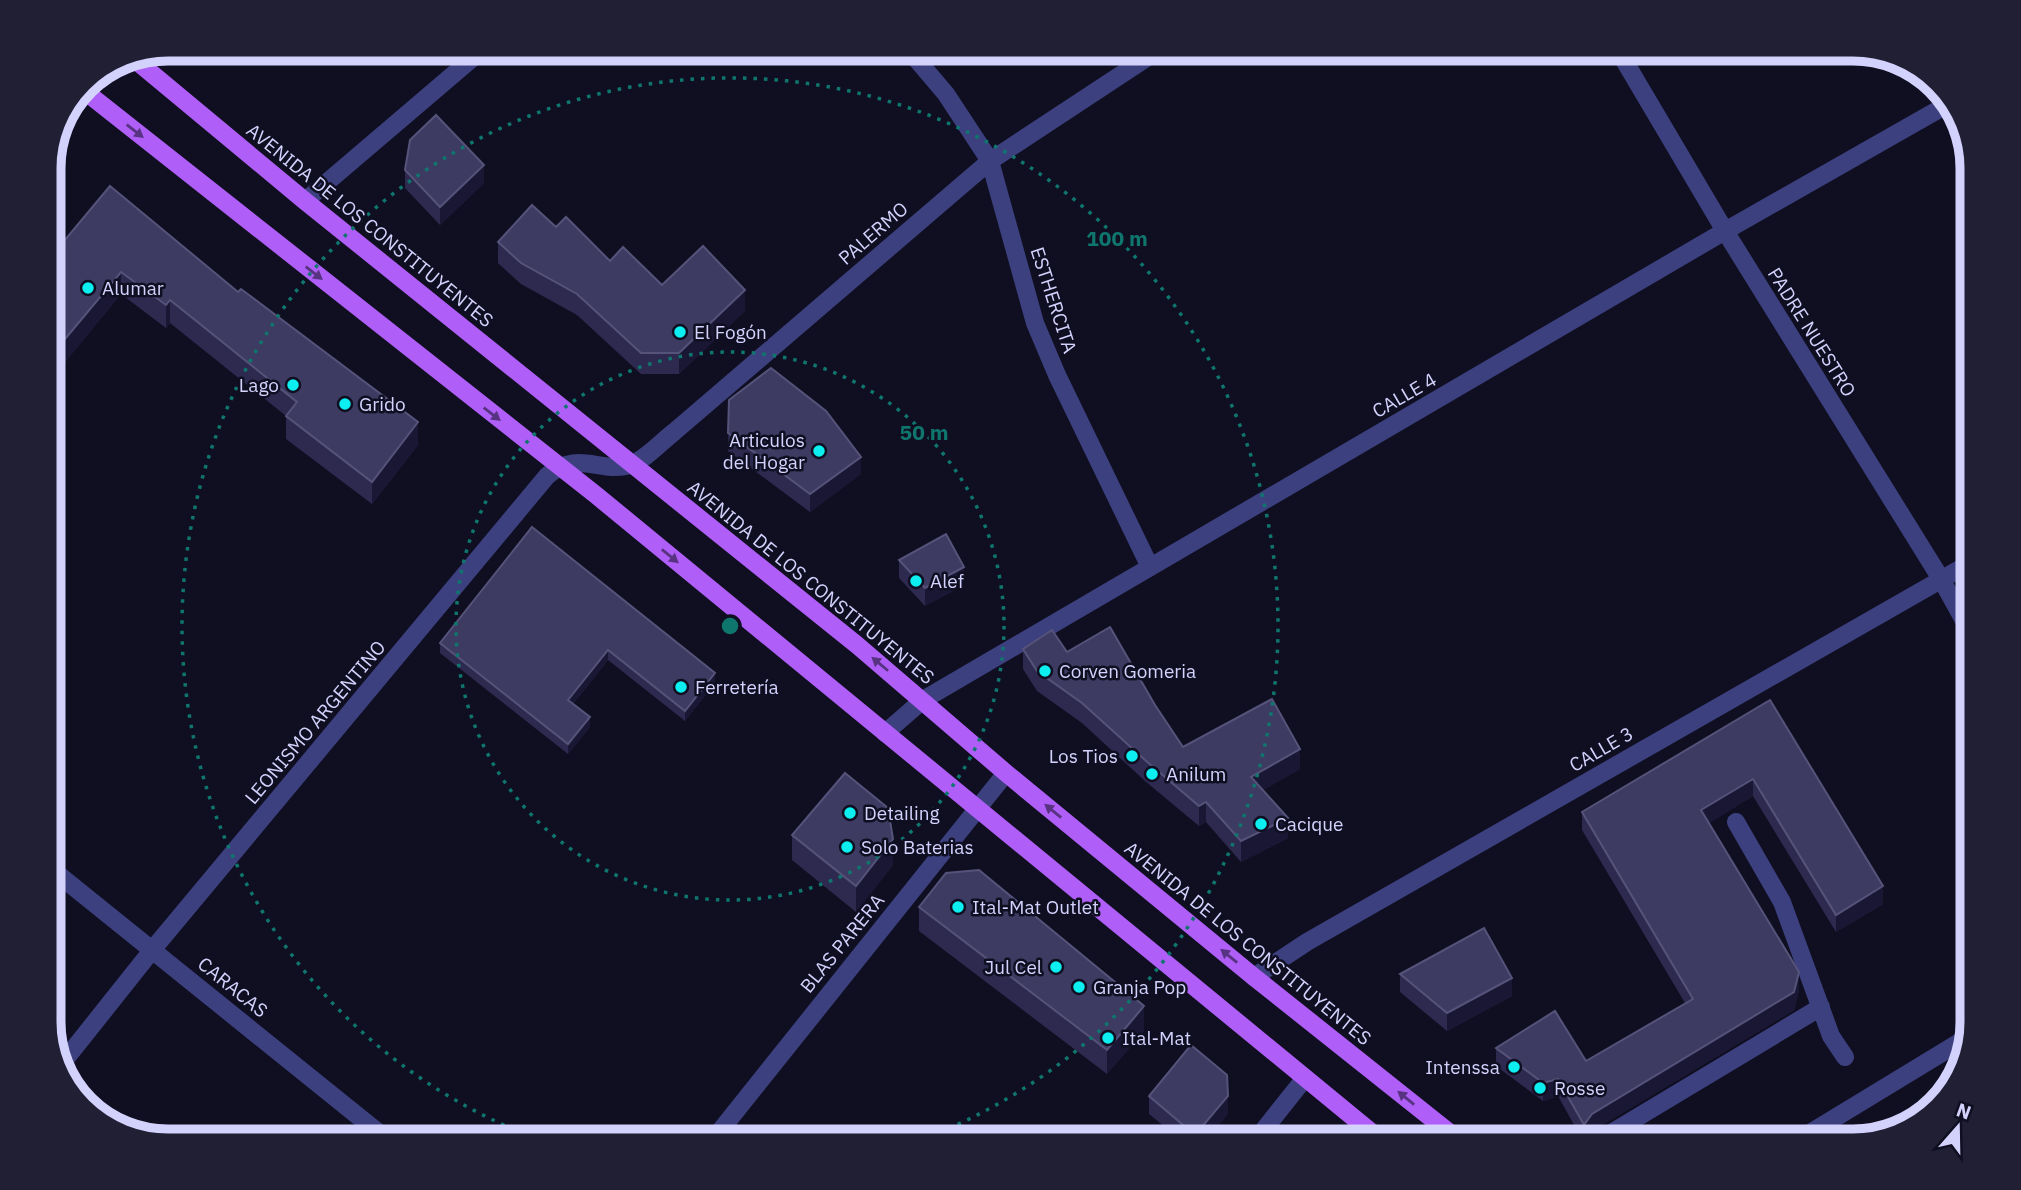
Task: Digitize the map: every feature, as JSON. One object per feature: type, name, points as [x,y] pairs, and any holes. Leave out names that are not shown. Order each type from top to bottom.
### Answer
[{"type":"main road","name":"AVENIDA DE LOS CONSTITUYENTES","points":[[142,65],[305,201],[923,700],[1006,773],[1254,977],[1445,1129]]},
{"type":"main road","points":[[90,96],[558,467],[1367,1129]]},
{"type":"street","points":[[305,201],[469,61]]},
{"type":"street","name":"ESTHERCITA","points":[[918,61],[946,94],[990,161],[1035,323],[1057,375],[1150,567]]},
{"type":"street","name":"PALERMO","points":[[633,464],[674,432],[990,161],[1142,61]]},
{"type":"street","name":"PADRE NUESTRO","points":[[1625,61],[1725,231],[1960,613]]},
{"type":"street","name":"CALLE 4","points":[[885,733],[923,700],[1725,231],[1941,108]]},
{"type":"street","points":[[558,467],[578,462],[611,466],[633,464]]},
{"type":"street","name":"LEONISMO ARGENTINO","points":[[67,1057],[153,949],[547,476],[558,467]]},
{"type":"street","name":"CALLE 3","points":[[1254,977],[1307,942],[1960,569]]},
{"type":"street","name":"BLAS PARERA","points":[[722,1129],[1006,773]]},
{"type":"street","points":[[1735,822],[1782,902],[1831,1036],[1845,1057]]},
{"type":"street","name":"CARACAS","points":[[61,876],[374,1129]]},
{"type":"street","points":[[1618,1129],[1821,1007]]},
{"type":"street","points":[[1817,1129],[1957,1043]]},
{"type":"street","points":[[1265,1129],[1305,1078]]},
{"type":"building","points":[[436,115],[484,165],[440,207],[405,170],[410,140]]},
{"type":"building","points":[[110,186],[238,292],[241,289],[418,422],[372,482],[286,416],[297,402],[170,300],[166,305],[121,272],[61,344],[61,245]]},
{"type":"building","points":[[532,205],[556,227],[566,217],[610,261],[623,247],[662,285],[703,246],[745,290],[679,353],[641,353],[577,294],[521,263],[498,242]]},
{"type":"building","points":[[771,368],[826,411],[861,457],[810,494],[728,433],[729,400]]},
{"type":"building","points":[[532,527],[715,673],[685,711],[608,650],[568,700],[590,717],[568,744],[440,643]]},
{"type":"building","points":[[946,534],[964,567],[925,588],[899,560]]},
{"type":"building","points":[[1110,627],[1183,747],[1272,699],[1300,749],[1251,777],[1288,818],[1241,841],[1206,802],[1199,806],[1082,703],[1037,671],[1023,649],[1052,630],[1067,652]]},
{"type":"building","points":[[1770,700],[1883,886],[1836,915],[1753,779],[1701,810],[1799,972],[1794,992],[1592,1114],[1584,1125],[1558,1079],[1543,1083],[1496,1048],[1555,1011],[1586,1061],[1693,999],[1582,812]]},
{"type":"building","name":"Solo Baterias","points":[[845,773],[888,808],[893,839],[856,886],[792,835]]},
{"type":"building","points":[[979,870],[1144,1006],[1107,1050],[919,907],[946,873]]},
{"type":"building","points":[[1484,928],[1512,978],[1447,1013],[1400,974]]},
{"type":"building","points":[[1191,1045],[1227,1075],[1228,1096],[1200,1129],[1188,1129],[1149,1096]]},
{"type":"place","name":"Alumar","points":[[88,288]]},
{"type":"place","name":"El Fogón","points":[[680,332]]},
{"type":"place","name":"Lago","points":[[293,385]]},
{"type":"place","name":"Grido","points":[[345,404]]},
{"type":"place","name":"Articulos del Hogar","points":[[819,451]]},
{"type":"place","name":"Alef","points":[[916,581]]},
{"type":"place","name":"Corven Gomeria","points":[[1045,671]]},
{"type":"place","name":"Ferretería","points":[[681,687]]},
{"type":"place","name":"Los Tios","points":[[1132,756]]},
{"type":"place","name":"Anilum","points":[[1152,774]]},
{"type":"place","name":"Detailing","points":[[850,813]]},
{"type":"place","name":"Cacique","points":[[1261,824]]},
{"type":"place","name":"Solo Baterias","points":[[847,847]]},
{"type":"place","name":"Ital-Mat Outlet","points":[[958,907]]},
{"type":"place","name":"Jul Cel","points":[[1056,967]]},
{"type":"place","name":"Granja Pop","points":[[1079,987]]},
{"type":"place","name":"Ital-Mat","points":[[1108,1038]]},
{"type":"place","name":"Intenssa","points":[[1514,1067]]},
{"type":"place","name":"Rosse","points":[[1540,1088]]}]
